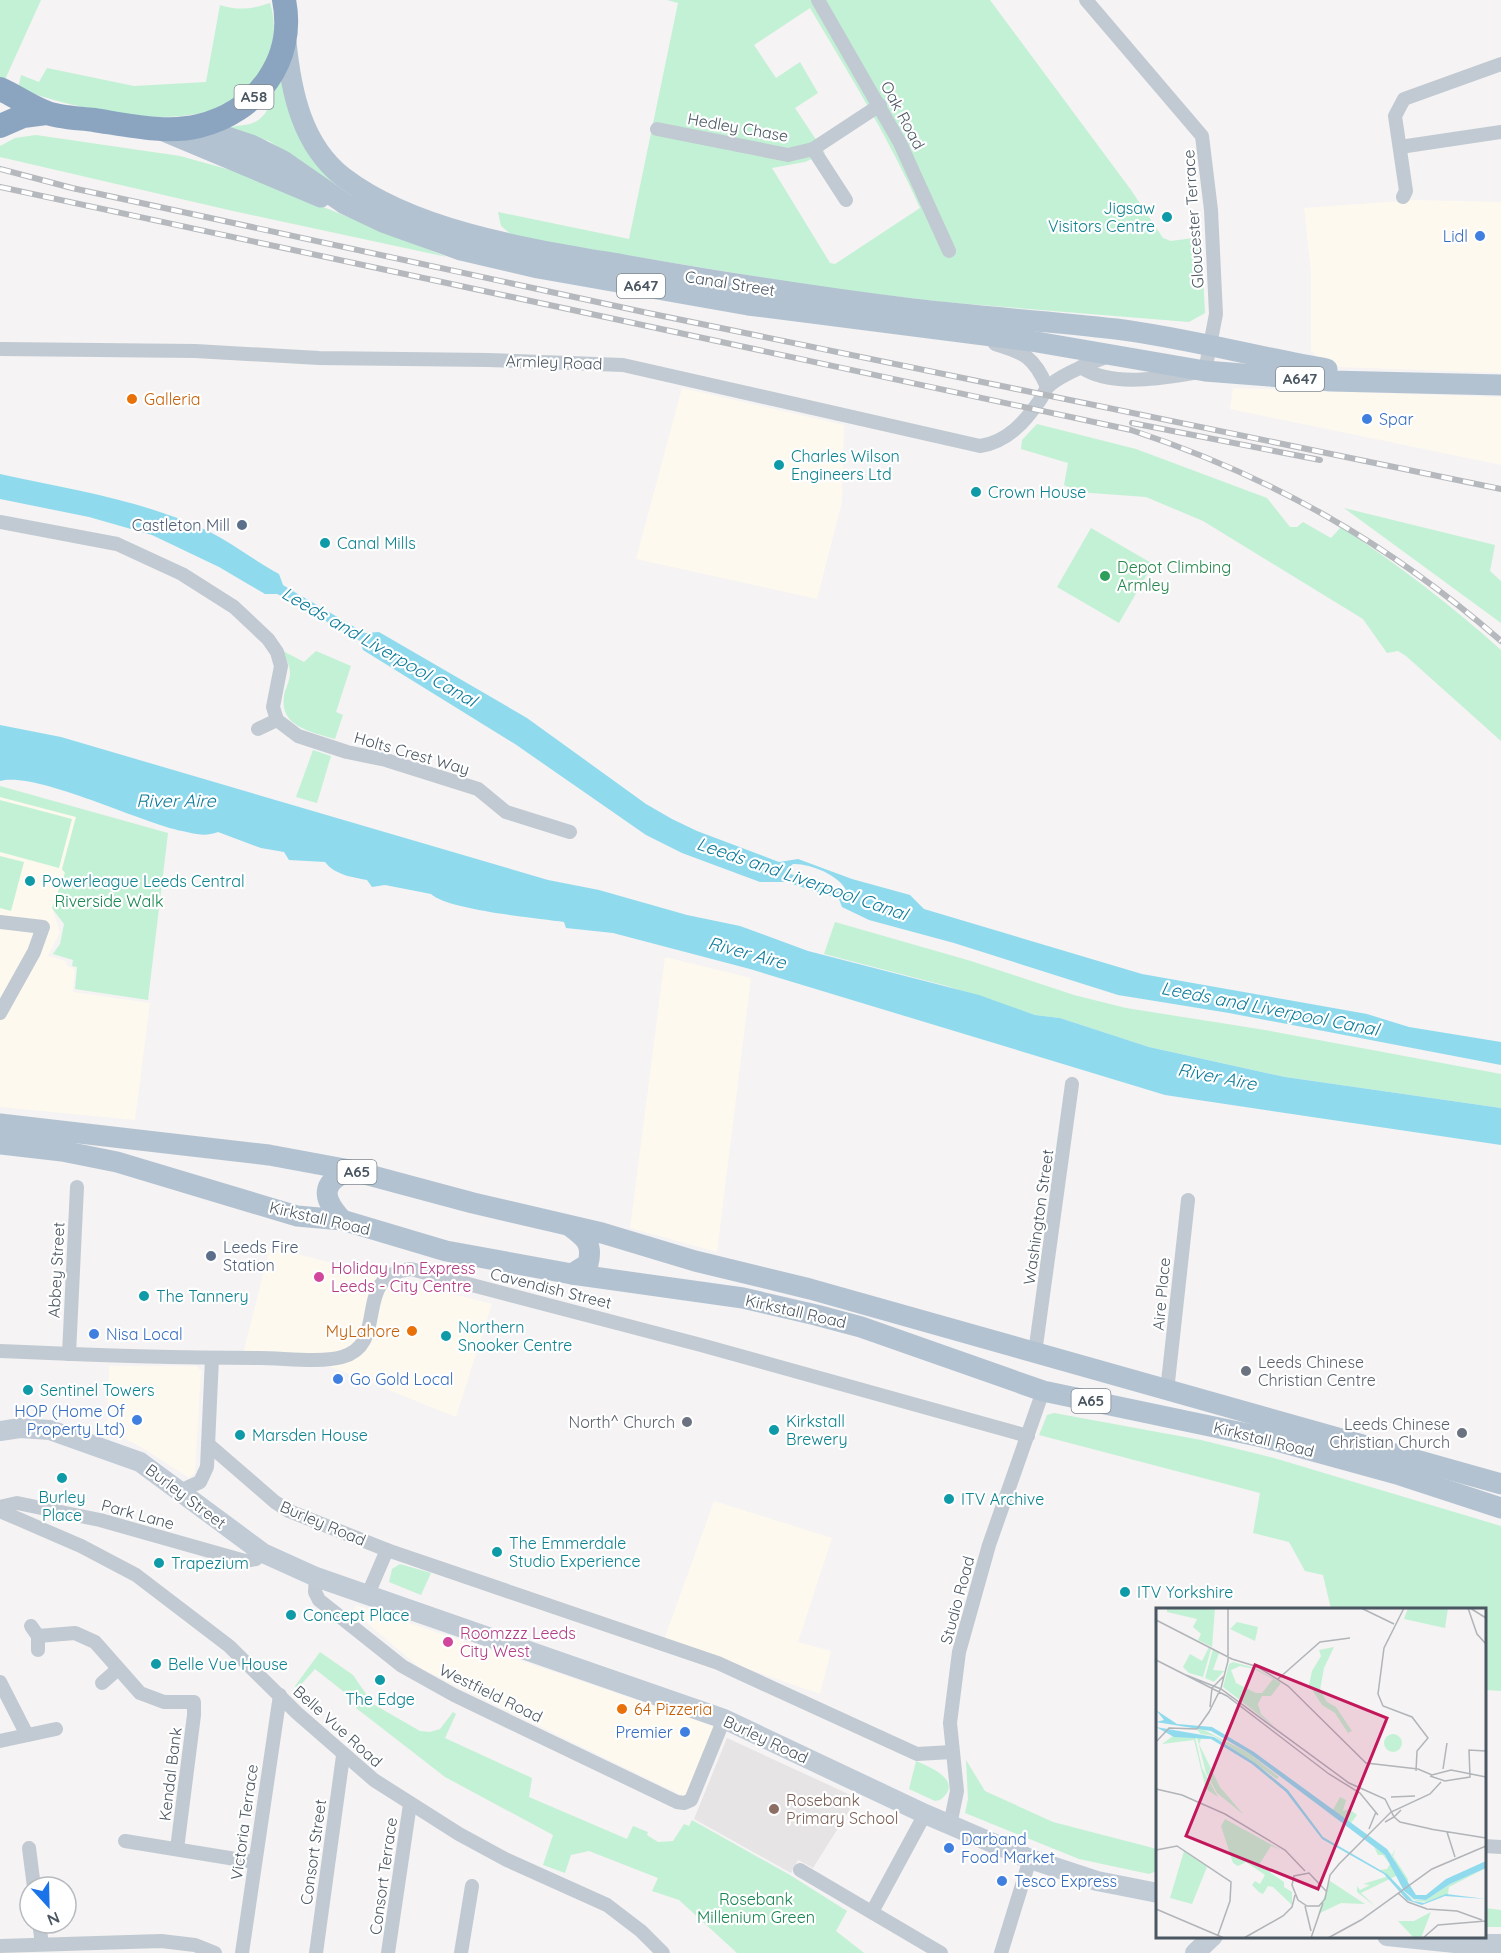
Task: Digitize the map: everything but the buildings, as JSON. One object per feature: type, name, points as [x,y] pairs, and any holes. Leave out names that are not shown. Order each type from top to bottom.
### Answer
[{"type":"highway","name":"A58","points":[[0,126],[23,116],[46,113],[158,128],[197,127],[224,118],[253,98],[272,74],[286,42],[284,2]]},
{"type":"highway","name":"A58","points":[[0,89],[46,113]]},
{"type":"main road","name":"Canal Street","points":[[286,42],[303,123],[313,146],[329,165],[374,196],[469,234],[593,260],[747,286],[914,309],[1117,329],[1210,344]]},
{"type":"main road","name":"Canal Street","points":[[197,127],[251,145],[283,161],[345,204],[438,243],[492,258],[748,305],[954,331],[1113,355]]},
{"type":"main road","name":"A647","points":[[158,128],[307,193],[345,204]]},
{"type":"main road","name":"A647","points":[[1210,344],[1263,357],[1396,380]]},
{"type":"main road","name":"A647","points":[[1113,355],[1205,371],[1331,381],[1396,380],[1501,385]]},
{"type":"main road","name":"Kirkstall Road","points":[[0,1124],[269,1155],[350,1170],[810,1289],[1100,1373],[1501,1484]]},
{"type":"main road","name":"Kirkstall Road","points":[[0,1144],[82,1155],[167,1176],[297,1216],[342,1220],[446,1251],[572,1274],[713,1293],[816,1315],[861,1326],[1043,1391],[1262,1437],[1400,1475],[1501,1508]]},
{"type":"main road","points":[[342,1220],[330,1207],[326,1197],[328,1186],[337,1176],[350,1170]]},
{"type":"main road","points":[[571,1226],[588,1240],[591,1253],[588,1263],[572,1274]]},
{"type":"main road","points":[[976,1367],[969,1357],[969,1349],[986,1340]]},
{"type":"main road","points":[[1100,1373],[1107,1383],[1101,1403]]},
{"type":"street","name":"Oak Road","points":[[818,0],[880,105],[929,203],[949,251]]},
{"type":"street","name":"Gloucester Terrace","points":[[1086,0],[1202,136],[1212,226],[1216,314],[1205,371]]},
{"type":"street","points":[[1403,197],[1406,191],[1395,116],[1398,106],[1404,99],[1501,64]]},
{"type":"street","name":"Hedley Chase","points":[[657,129],[775,154],[800,153],[813,149],[880,105]]},
{"type":"street","points":[[1400,147],[1501,132]]},
{"type":"street","points":[[813,149],[846,200]]},
{"type":"street","points":[[954,331],[1025,353],[1040,369],[1047,387]]},
{"type":"street","name":"Armley Road","points":[[0,343],[26,348]]},
{"type":"street","name":"Armley Road","points":[[0,349],[623,365],[980,446],[997,444],[1007,437],[1041,400],[1047,387],[1081,367],[1113,355]]},
{"type":"street","points":[[1081,367],[1089,372],[1106,376],[1158,380],[1205,371]]},
{"type":"street","points":[[0,522],[117,544],[182,574],[234,608],[268,639],[277,652],[281,666],[273,707],[276,720],[258,729]]},
{"type":"street","name":"Holts Crest Way","points":[[276,720],[298,736],[347,752],[386,760],[478,789],[506,812],[570,832]]},
{"type":"street","points":[[0,922],[43,927],[34,952],[0,1013]]},
{"type":"street","name":"Washington Street","points":[[1035,1353],[1072,1084]]},
{"type":"street","name":"Abbey Street","points":[[69,1354],[77,1187]]},
{"type":"street","name":"Aire Place","points":[[1167,1390],[1188,1200]]},
{"type":"street","name":"Cavendish Street","points":[[0,1351],[212,1358],[329,1358],[352,1353],[361,1345],[368,1332],[376,1290],[385,1277],[398,1270],[411,1269],[701,1344],[1028,1436]]},
{"type":"street","points":[[182,1490],[200,1482],[205,1476],[212,1358]]},
{"type":"street","name":"Studio Road","points":[[950,1825],[957,1791],[950,1723],[959,1652],[989,1545],[1043,1391]]},
{"type":"street","name":"Burley Street","points":[[0,1431],[20,1428],[50,1430],[80,1438],[140,1462],[182,1490],[263,1552]]},
{"type":"street","name":"Burley Road","points":[[208,1444],[275,1502],[289,1511],[387,1550],[718,1664],[916,1754],[952,1752]]},
{"type":"street","name":"Park Lane","points":[[0,1509],[17,1503],[100,1520],[245,1561],[256,1559],[263,1552]]},
{"type":"street","name":"Belle Vue Road","points":[[0,1509],[81,1546],[136,1575],[229,1646],[343,1756],[410,1804],[507,1860],[607,1905],[641,1931],[663,1953]]},
{"type":"street","name":"Burley Road","points":[[368,1594],[387,1550]]},
{"type":"street","name":"Burley Road","points":[[263,1552],[316,1577],[724,1719],[950,1825],[1030,1859],[1097,1881],[1156,1893]]},
{"type":"street","name":"Westfield Road","points":[[316,1577],[315,1592],[319,1599],[402,1666],[454,1695],[684,1803],[691,1800],[724,1719]]},
{"type":"street","name":"Kendal Bank","points":[[36,1637],[75,1633],[95,1642],[140,1693],[148,1697],[164,1702],[194,1695],[194,1715],[177,1849]]},
{"type":"street","points":[[102,1683],[117,1669]]},
{"type":"street","points":[[0,1682],[27,1735]]},
{"type":"street","name":"Victoria Terrace","points":[[242,1953],[280,1695]]},
{"type":"street","points":[[0,1741],[56,1729]]},
{"type":"street","name":"Consort Street","points":[[316,1953],[343,1756]]},
{"type":"street","name":"Consort Terrace","points":[[388,1953],[410,1804]]},
{"type":"street","points":[[872,1912],[926,1814]]},
{"type":"street","points":[[125,1841],[254,1862]]},
{"type":"street","points":[[1486,1846],[1501,1847]]},
{"type":"street","points":[[29,1848],[32,1875]]},
{"type":"street","points":[[1001,1953],[1030,1859]]},
{"type":"street","points":[[800,1870],[941,1953]]},
{"type":"street","points":[[461,1953],[472,1886]]},
{"type":"street","points":[[41,1935],[42,1944]]},
{"type":"street","points":[[1195,1953],[1211,1938]]},
{"type":"street","points":[[1407,1938],[1464,1944],[1501,1944]]},
{"type":"street","points":[[0,1946],[180,1942],[215,1953]]},
{"type":"shaded area","points":[[1415,200],[1501,202],[1501,373],[1337,367],[1323,362],[1311,351],[1311,272],[1304,208]]},
{"type":"shaded area","points":[[682,388],[844,425],[842,502],[817,599],[636,559]]},
{"type":"shaded area","points":[[1233,388],[1501,397],[1501,465],[1230,409]]},
{"type":"shaded area","points":[[0,797],[76,817],[62,869],[65,873],[52,908],[60,932],[48,956],[66,961],[67,966],[75,969],[73,992],[150,1003],[135,1120],[0,1107]]},
{"type":"shaded area","points":[[665,957],[751,978],[717,1252],[630,1228]]},
{"type":"shaded area","points":[[270,1247],[492,1304],[456,1417],[323,1364],[241,1362]]},
{"type":"shaded area","points":[[109,1366],[197,1366],[201,1371],[195,1473],[189,1478],[141,1447],[107,1430]]},
{"type":"shaded area","points":[[714,1501],[832,1538],[798,1642],[831,1651],[820,1694],[664,1640]]},
{"type":"shaded area","points":[[356,1605],[714,1726],[685,1797],[420,1668],[353,1611]]},
{"type":"shaded area","name":"Rosebank Primary School","points":[[727,1738],[857,1798],[813,1868],[798,1860],[791,1873],[694,1819]]},
{"type":"green space","points":[[0,0],[41,0],[3,84],[0,82]]},
{"type":"green space","points":[[667,0],[990,0],[1131,190],[1163,238],[1171,241],[1201,237],[1205,313],[1189,322],[943,302],[826,288],[514,237],[501,226],[498,212],[629,239],[678,3]],"holes":[[[810,8],[882,131],[920,208],[835,264],[830,263],[772,168],[805,162],[825,153],[795,108],[818,93],[800,62],[776,78],[754,45]]]},
{"type":"green space","points":[[270,3],[273,35],[264,65],[245,91],[219,107],[187,115],[152,117],[79,106],[18,89],[21,75],[39,82],[47,68],[134,86],[206,82],[220,5],[245,8]]},
{"type":"green space","points":[[280,78],[336,181],[334,185],[269,141],[227,129],[250,124],[262,117],[270,105]]},
{"type":"green space","points":[[36,135],[180,156],[234,171],[447,257],[233,211],[0,157],[0,146],[15,138]]},
{"type":"green space","points":[[1037,424],[1136,449],[1267,498],[1290,527],[1297,527],[1303,522],[1331,538],[1341,527],[1362,541],[1443,601],[1501,650],[1501,741],[1406,656],[1398,651],[1387,653],[1363,619],[1203,521],[1146,497],[1077,492],[1064,485],[1068,463],[1021,449],[1022,440]]},
{"type":"green space","points":[[1344,508],[1495,545],[1490,571],[1501,581],[1501,623]]},
{"type":"green space","name":"Depot Climbing Armley","points":[[1091,528],[1153,564],[1119,623],[1057,587]]},
{"type":"green space","points":[[283,651],[304,662],[316,651],[351,666],[336,712],[343,715],[335,739],[299,726],[287,715],[284,696],[290,673]]},
{"type":"green space","points":[[313,750],[331,756],[317,803],[296,797]]},
{"type":"green space","name":"Riverside Walk","points":[[0,786],[168,833],[148,1000],[75,989],[77,967],[72,966],[73,960],[53,954],[60,944],[64,924],[52,908],[65,873],[62,869],[76,817],[0,797]]},
{"type":"green space","points":[[0,800],[72,819],[59,868],[0,852]]},
{"type":"green space","points":[[0,856],[24,862],[11,911],[0,908]]},
{"type":"green space","points":[[835,922],[971,961],[1074,995],[1126,1008],[1265,1030],[1501,1074],[1501,1108],[1285,1077],[1149,1047],[1060,1018],[1035,1015],[947,986],[824,954]]},
{"type":"green space","points":[[1054,1413],[1201,1440],[1274,1458],[1501,1526],[1501,1691],[1486,1690],[1486,1608],[1331,1608],[1323,1575],[1305,1571],[1289,1542],[1253,1533],[1260,1493],[1039,1435],[1047,1415]]},
{"type":"green space","points":[[400,1564],[431,1573],[421,1595],[389,1582],[392,1569]]},
{"type":"green space","name":"Rosebank Millenium Green","points":[[320,1652],[353,1675],[373,1704],[420,1731],[430,1732],[440,1729],[453,1712],[456,1714],[445,1738],[532,1778],[529,1797],[627,1839],[633,1826],[648,1832],[647,1835],[658,1842],[673,1841],[684,1824],[689,1826],[692,1820],[790,1875],[847,1911],[836,1931],[864,1953],[737,1953],[679,1900],[652,1891],[658,1878],[589,1851],[571,1855],[565,1873],[543,1865],[553,1835],[445,1777],[356,1708],[358,1703],[315,1669],[297,1689],[295,1686]]},
{"type":"green space","points":[[966,1760],[985,1791],[1053,1822],[1156,1849],[1156,1871],[1149,1874],[1079,1859],[965,1813],[968,1799]]},
{"type":"green space","points":[[916,1761],[936,1771],[947,1781],[949,1787],[947,1793],[940,1800],[935,1801],[909,1789]]},
{"type":"green space","points":[[1486,1908],[1501,1910],[1501,1927],[1486,1927]]},
{"type":"water","name":"Leeds and Liverpool Canal","points":[[0,474],[131,503],[208,531],[279,574],[283,585],[291,590],[365,633],[379,632],[527,718],[646,804],[697,831],[779,862],[798,859],[852,879],[910,895],[924,909],[1142,974],[1367,1014],[1409,1027],[1501,1042],[1501,1065],[1229,1013],[1118,995],[954,943],[869,920],[842,907],[839,899],[786,882],[760,882],[682,853],[646,835],[515,744],[363,650],[360,641],[286,598],[277,594],[265,594],[219,567],[152,535],[89,517],[0,499]],"holes":[[[793,864],[800,864],[830,875],[837,879],[846,890],[844,892],[788,873],[787,869]]]},
{"type":"water","name":"River Aire","points":[[0,725],[61,737],[548,880],[599,890],[687,915],[740,926],[808,951],[979,995],[1035,1015],[1060,1018],[1149,1047],[1285,1077],[1501,1108],[1501,1145],[1165,1095],[750,969],[613,933],[566,928],[564,922],[473,909],[440,900],[431,894],[385,885],[372,887],[367,880],[339,873],[325,862],[289,860],[284,852],[261,848],[218,832],[204,835],[163,826],[37,783],[16,780],[0,781]]},
{"type":"railway","points":[[0,169],[72,188],[648,313],[1501,489]]},
{"type":"railway","points":[[0,187],[1131,430],[1183,448],[1232,469],[1327,516],[1416,574],[1501,641]]},
{"type":"railway","points":[[1132,423],[1320,460]]},
{"type":"place","name":"Jigsaw Visitors Centre","points":[[1167,217]]},
{"type":"place","name":"Lidl","points":[[1480,236]]},
{"type":"place","name":"Galleria","points":[[132,399]]},
{"type":"place","name":"Spar","points":[[1367,419]]},
{"type":"place","name":"Charles Wilson Engineers Ltd","points":[[779,465]]},
{"type":"place","name":"Crown House","points":[[976,492]]},
{"type":"place","name":"Castleton Mill","points":[[242,525]]},
{"type":"place","name":"Canal Mills","points":[[325,543]]},
{"type":"place","name":"Depot Climbing Armley","points":[[1105,576]]},
{"type":"place","name":"Powerleague Leeds Central","points":[[30,881]]},
{"type":"place","name":"Leeds Fire Station","points":[[211,1256]]},
{"type":"place","name":"Holiday Inn Express Leeds - City Centre","points":[[319,1277]]},
{"type":"place","name":"The Tannery","points":[[144,1296]]},
{"type":"place","name":"MyLahore","points":[[412,1331]]},
{"type":"place","name":"Nisa Local","points":[[94,1334]]},
{"type":"place","name":"Northern Snooker Centre","points":[[446,1336]]},
{"type":"place","name":"Leeds Chinese Christian Centre","points":[[1246,1371]]},
{"type":"place","name":"Go Gold Local","points":[[338,1379]]},
{"type":"place","name":"Sentinel Towers","points":[[28,1390]]},
{"type":"place","name":"HOP (Home Of Property Ltd)","points":[[137,1420]]},
{"type":"place","name":"North^ Church","points":[[687,1422]]},
{"type":"place","name":"Kirkstall Brewery","points":[[774,1430]]},
{"type":"place","name":"Leeds Chinese Christian Church","points":[[1462,1433]]},
{"type":"place","name":"Marsden House","points":[[240,1435]]},
{"type":"place","name":"Burley Place","points":[[62,1478]]},
{"type":"place","name":"ITV Archive","points":[[949,1499]]},
{"type":"place","name":"The Emmerdale Studio Experience","points":[[497,1552]]},
{"type":"place","name":"Trapezium","points":[[159,1563]]},
{"type":"place","name":"ITV Yorkshire","points":[[1125,1592]]},
{"type":"place","name":"Concept Place","points":[[291,1615]]},
{"type":"place","name":"Roomzzz Leeds City West","points":[[448,1642]]},
{"type":"place","name":"Belle Vue House","points":[[156,1664]]},
{"type":"place","name":"The Edge","points":[[380,1680]]},
{"type":"place","name":"64 Pizzeria","points":[[622,1709]]},
{"type":"place","name":"Premier","points":[[685,1732]]},
{"type":"place","name":"Rosebank Primary School","points":[[774,1809]]},
{"type":"place","name":"Darband Food Market","points":[[949,1848]]},
{"type":"place","name":"Tesco Express","points":[[1002,1881]]}]
